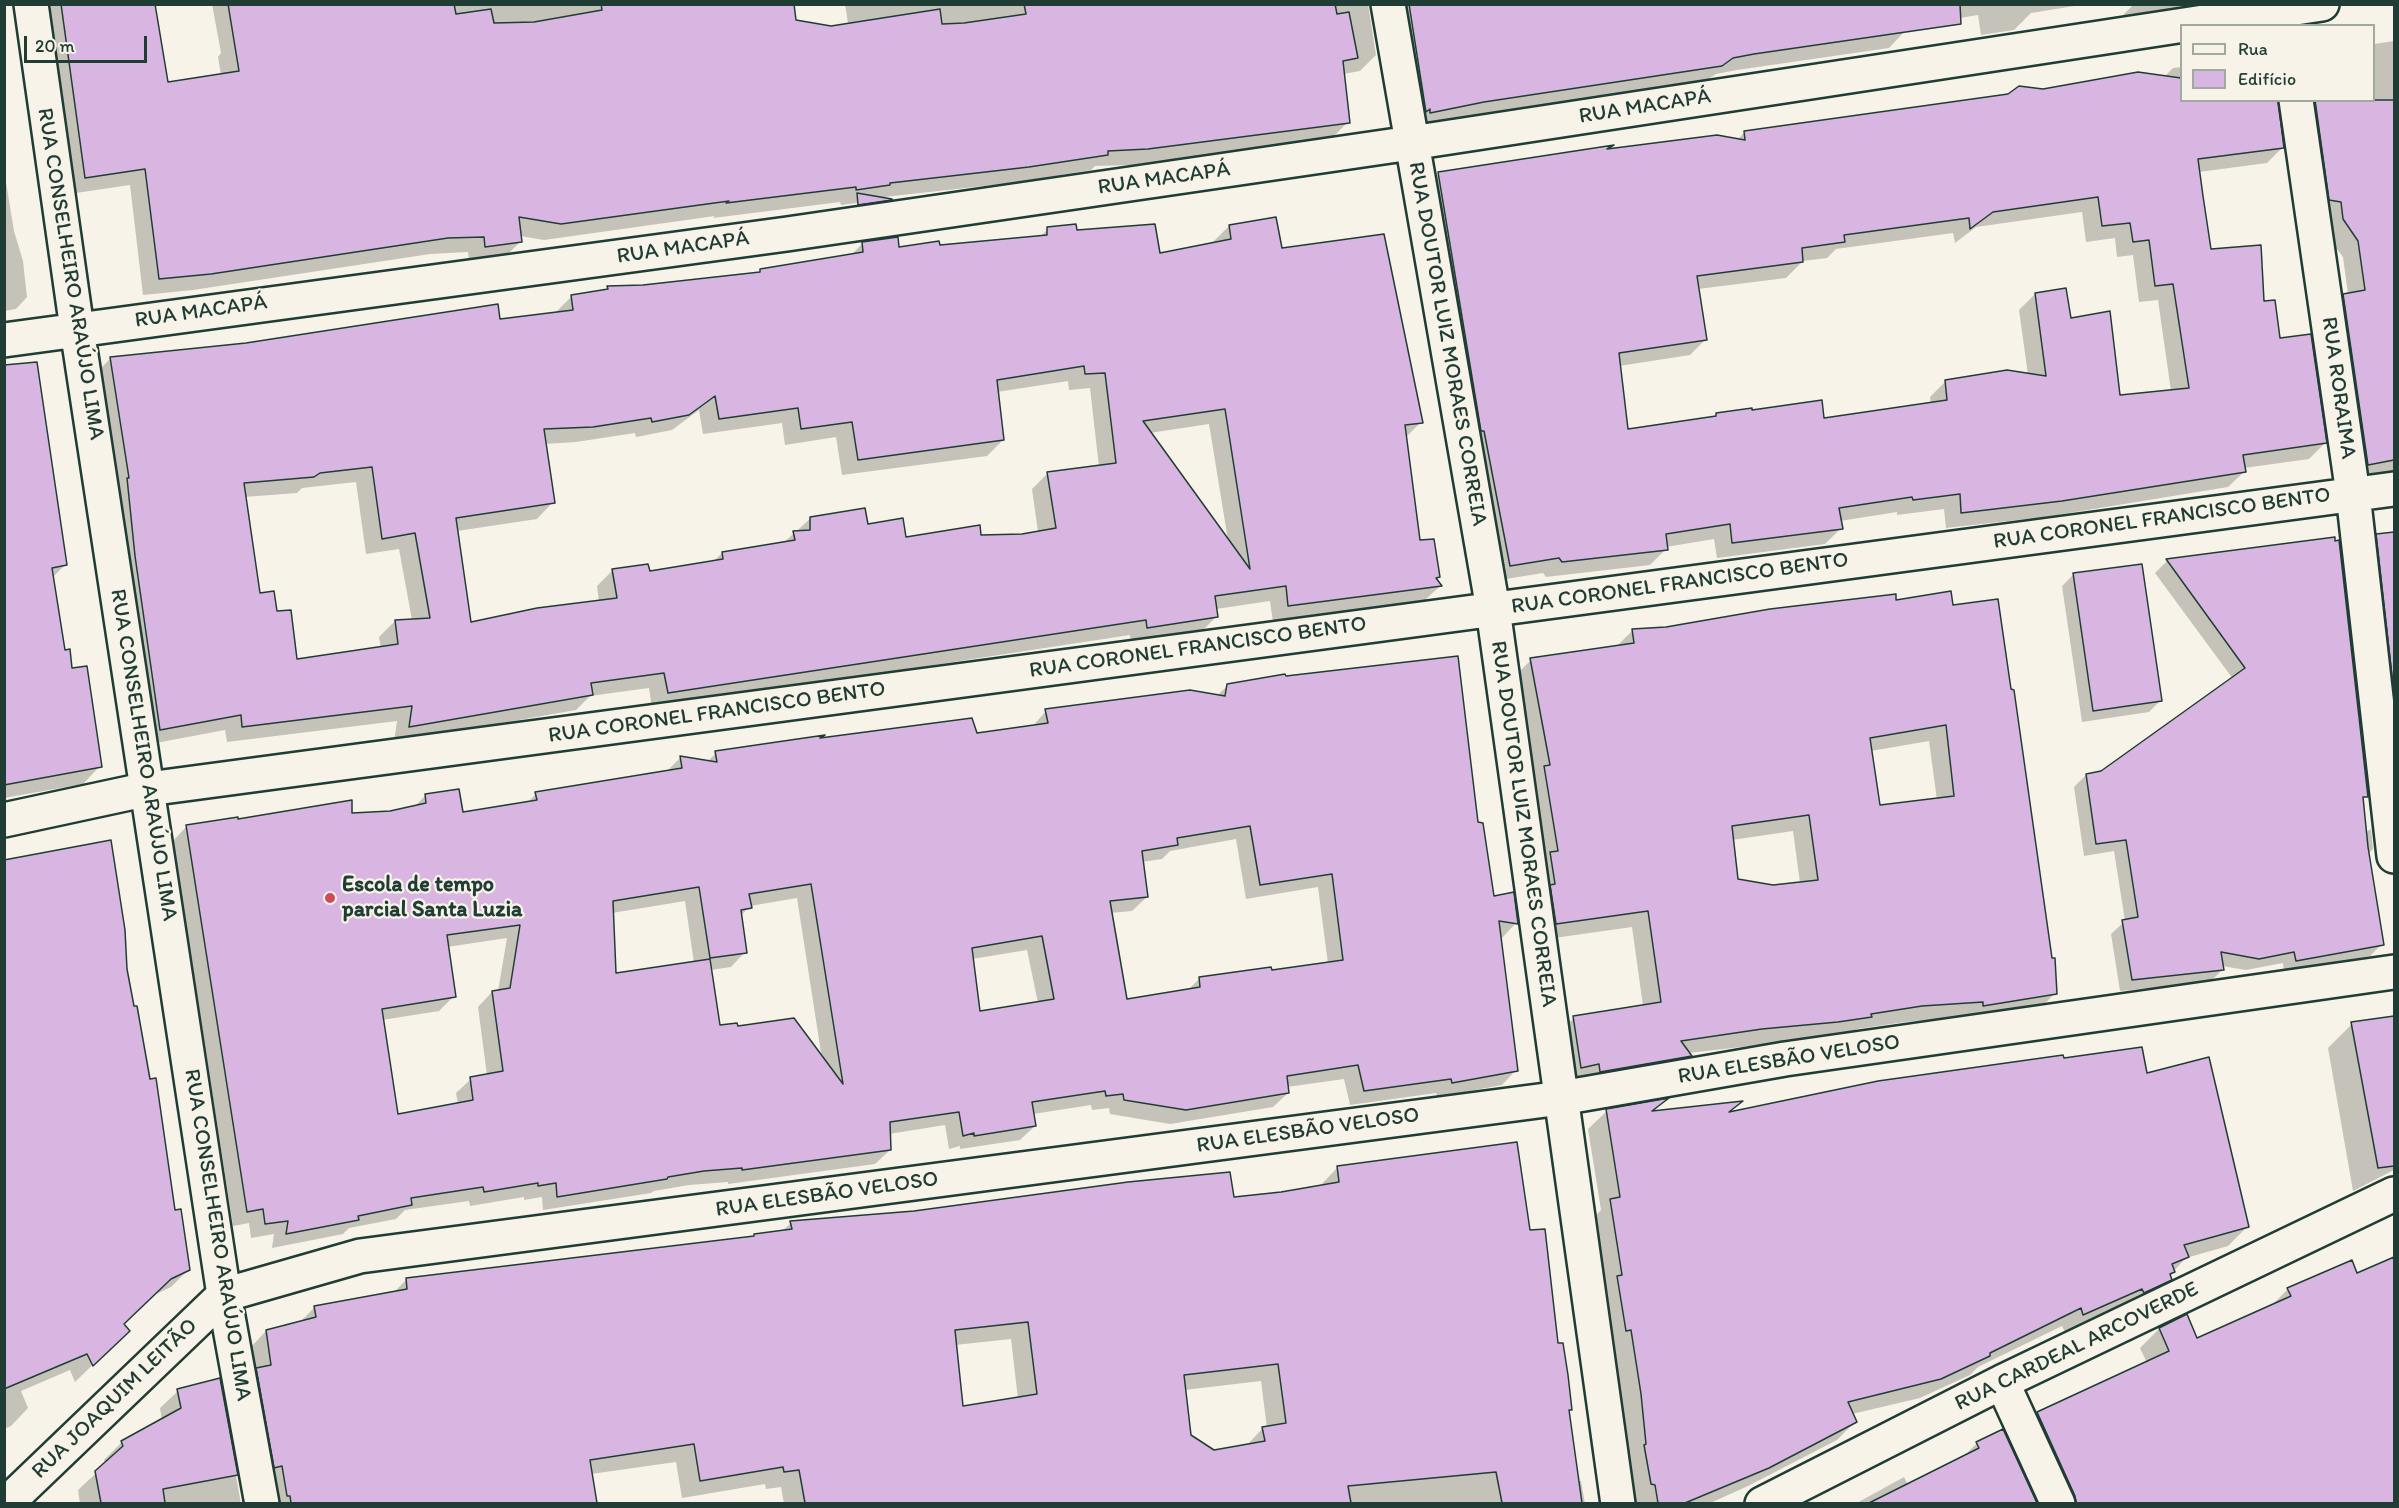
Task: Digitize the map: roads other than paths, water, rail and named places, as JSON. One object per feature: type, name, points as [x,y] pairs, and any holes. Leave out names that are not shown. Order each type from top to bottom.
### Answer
[{"type":"street","name":"RUA CONSELHEIRO ARAÚJO LIMA","points":[[32,4],[77,329],[224,1295],[262,1503]]},
{"type":"street","name":"RUA DOUTOR LUIZ MORAES CORREIA","points":[[1388,4],[1494,609],[1618,1503]]},
{"type":"street","name":"RUA MACAPÁ","points":[[2209,24],[2283,13],[2322,4]]},
{"type":"street","name":"RUA MACAPÁ","points":[[4,340],[787,234],[2180,28]]},
{"type":"street","name":"RUA RORAIMA","points":[[2296,102],[2353,494],[2394,856]]},
{"type":"street","name":"RUA CORONEL FRANCISCO BENTO","points":[[4,820],[148,789],[2394,489]]},
{"type":"street","name":"RUA ELESBÃO VELOSO","points":[[224,1295],[360,1256],[1561,1098],[1785,1059],[2394,972]]},
{"type":"street","name":"RUA CARDEAL ARCOVERDE","points":[[1762,1503],[2002,1382],[2394,1194]]},
{"type":"street","name":"RUA JOAQUIM LEITÃO","points":[[6,1503],[224,1295]]},
{"type":"street","points":[[2002,1382],[2058,1503]]},
{"type":"place","name":"Escola de tempo parcial Santa Luzia","points":[[330,898]]}]
